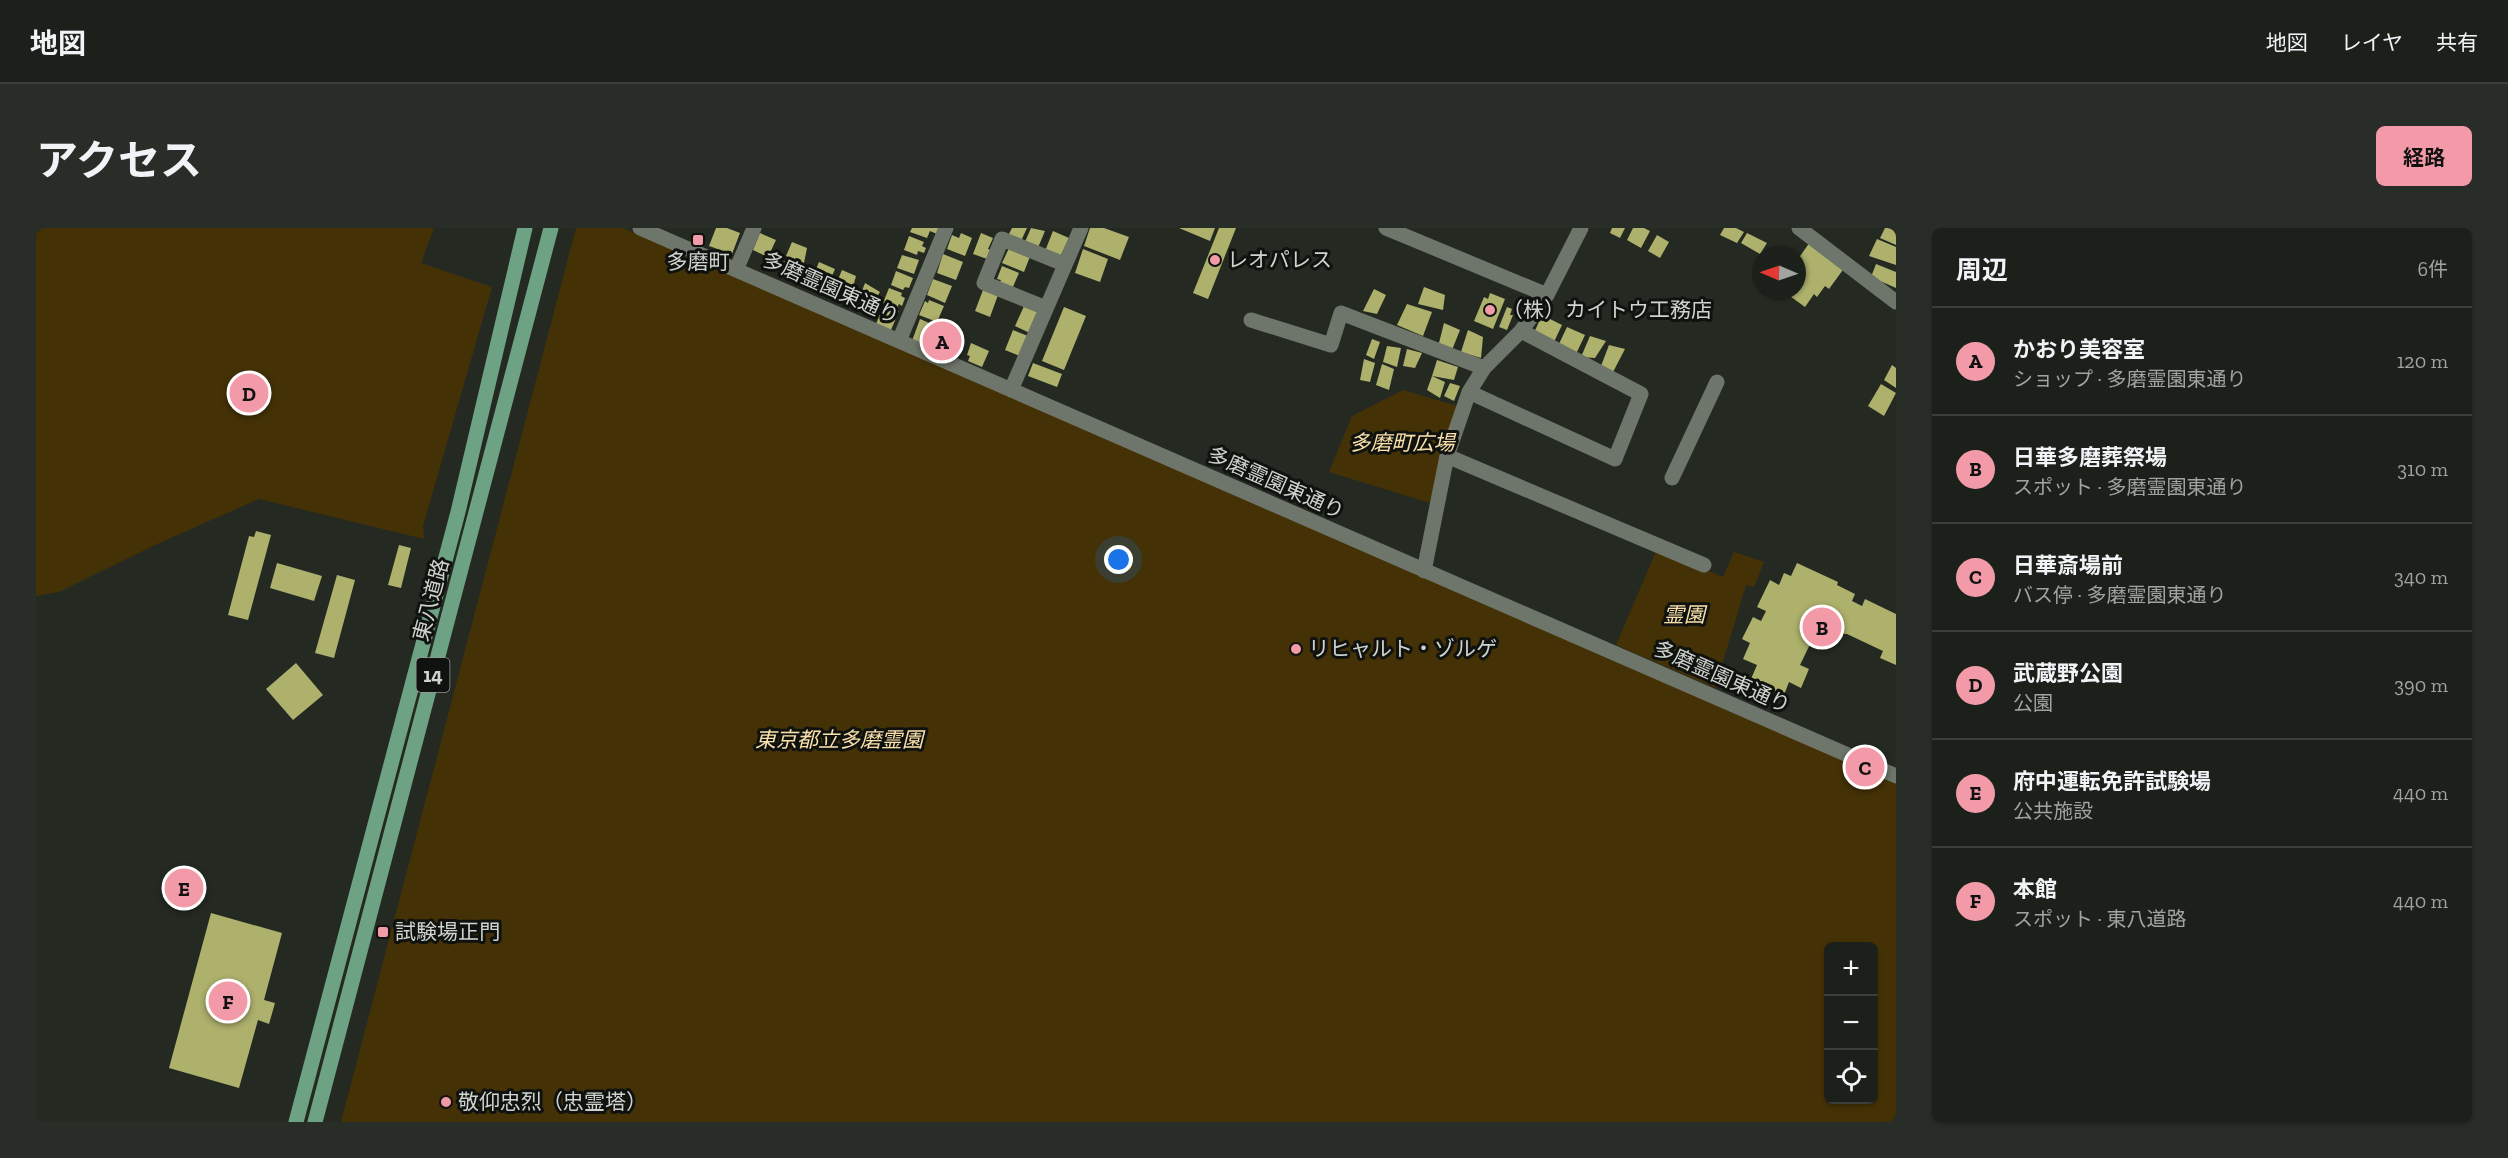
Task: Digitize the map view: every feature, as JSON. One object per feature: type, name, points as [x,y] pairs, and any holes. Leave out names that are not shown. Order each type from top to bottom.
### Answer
[{"type":"main road","name":"東八道路","points":[[296,1122],[458,512],[525,228]]},
{"type":"main road","name":"東八道路","points":[[315,1122],[551,228]]},
{"type":"street","name":"多磨霊園東通り","points":[[640,228],[1896,776]]},
{"type":"street","points":[[736,270],[754,228]]},
{"type":"street","points":[[899,341],[946,228]]},
{"type":"street","points":[[1011,390],[1081,228]]},
{"type":"street","points":[[1386,228],[1547,295]]},
{"type":"street","points":[[1425,571],[1447,456],[1470,392],[1484,368],[1521,331],[1547,295],[1581,228]]},
{"type":"street","points":[[1799,228],[1896,302]]},
{"type":"street","points":[[1046,308],[984,283],[997,250],[1002,239],[1064,264]]},
{"type":"street","points":[[1251,320],[1330,345],[1341,313],[1484,368]]},
{"type":"street","points":[[1470,392],[1614,459],[1641,394],[1521,331]]},
{"type":"street","points":[[1672,478],[1717,382]]},
{"type":"street","points":[[1447,456],[1704,565]]},
{"type":"green space","points":[[36,228],[434,228],[421,263],[492,287],[423,526],[424,539],[259,499],[155,545],[59,592],[36,596]]},
{"type":"green space","name":"東京都立多磨霊園","points":[[576,228],[623,228],[1896,782],[1896,1122],[341,1122]]},
{"type":"green space","name":"多磨町広場","points":[[1403,390],[1464,408],[1430,503],[1329,472],[1352,416]]},
{"type":"green space","name":"霊園","points":[[1657,549],[1723,577],[1734,552],[1764,562],[1754,587],[1746,585],[1715,688],[1616,645]]},
{"type":"building","points":[[716,228],[727,228],[740,233],[732,254],[709,246]]},
{"type":"building","points":[[912,228],[939,228],[937,234],[930,231],[927,238],[910,232]]},
{"type":"building","points":[[1012,228],[1027,228],[1021,241],[1008,236]]},
{"type":"building","points":[[1031,228],[1045,231],[1037,250],[1024,244]]},
{"type":"building","points":[[1090,228],[1104,228],[1129,237],[1120,260],[1084,246]]},
{"type":"building","name":"レオパレス","points":[[1179,228],[1215,228],[1210,241]]},
{"type":"building","name":"レオパレス","points":[[1219,228],[1236,228],[1208,299],[1193,293]]},
{"type":"building","points":[[1612,228],[1625,228],[1620,238],[1610,233]]},
{"type":"building","points":[[1633,228],[1644,228],[1650,231],[1641,248],[1627,240]]},
{"type":"building","points":[[1724,228],[1736,228],[1744,232],[1737,243],[1720,235]]},
{"type":"building","points":[[1885,228],[1896,228],[1896,245],[1880,238]]},
{"type":"building","points":[[1053,231],[1069,238],[1060,257],[1045,251]]},
{"type":"building","points":[[760,233],[776,240],[768,257],[753,250]]},
{"type":"building","points":[[961,233],[972,238],[965,256],[947,249],[952,235],[959,238]]},
{"type":"building","points":[[981,233],[993,238],[988,249],[993,251],[990,260],[973,254]]},
{"type":"building","points":[[1747,233],[1767,243],[1765,246],[1752,246],[1752,249],[1741,243]]},
{"type":"building","points":[[1657,235],[1669,242],[1660,258],[1648,251]]},
{"type":"building","points":[[909,236],[924,242],[922,246],[926,248],[924,253],[918,251],[917,255],[904,250]]},
{"type":"building","points":[[1877,239],[1896,247],[1896,265],[1869,256]]},
{"type":"building","points":[[792,242],[807,248],[804,263],[786,256]]},
{"type":"building","points":[[1810,242],[1845,267],[1829,289],[1825,286],[1817,297],[1814,294],[1805,307],[1795,300],[1806,300],[1806,248]]},
{"type":"building","points":[[1010,246],[1031,254],[1024,272],[1002,263]]},
{"type":"building","points":[[1083,249],[1108,259],[1100,282],[1075,273]]},
{"type":"building","points":[[943,254],[963,262],[956,280],[937,273]]},
{"type":"building","points":[[902,255],[919,260],[914,274],[897,268]]},
{"type":"building","points":[[784,261],[799,267],[795,282],[778,275]]},
{"type":"building","points":[[819,262],[835,269],[826,290],[810,284]]},
{"type":"building","points":[[1876,264],[1896,272],[1896,288],[1871,277]]},
{"type":"building","points":[[1002,266],[1019,273],[1012,289],[999,284],[1001,280],[997,279]]},
{"type":"building","points":[[842,270],[856,276],[852,291],[849,290],[845,300],[832,294]]},
{"type":"building","points":[[896,271],[913,278],[909,288],[905,287],[903,290],[891,285]]},
{"type":"building","points":[[933,279],[952,286],[945,303],[927,295]]},
{"type":"building","points":[[865,283],[880,292],[871,307],[858,301]]},
{"type":"building","points":[[1424,287],[1445,295],[1443,310],[1418,304]]},
{"type":"building","points":[[889,288],[902,293],[901,296],[905,298],[902,306],[899,304],[897,308],[883,303]]},
{"type":"building","points":[[1374,289],[1386,295],[1377,314],[1363,311]]},
{"type":"building","points":[[983,290],[998,295],[990,317],[975,311]]},
{"type":"building","name":"（株）カイトウ工務店","points":[[1490,293],[1505,299],[1493,329],[1474,321],[1484,297],[1488,299]]},
{"type":"building","points":[[929,300],[944,306],[937,322],[919,315],[925,301],[928,303]]},
{"type":"building","points":[[1025,304],[1042,311],[1032,334],[1015,326]]},
{"type":"building","points":[[1407,304],[1432,312],[1423,336],[1397,325]]},
{"type":"building","points":[[884,305],[899,311],[891,330],[876,324]]},
{"type":"building","points":[[1064,307],[1086,316],[1064,370],[1042,361]]},
{"type":"building","points":[[1507,307],[1512,309],[1510,315],[1513,315],[1507,330],[1499,327]]},
{"type":"building","points":[[1542,315],[1562,325],[1553,344],[1533,335]]},
{"type":"building","points":[[920,319],[934,325],[925,346],[912,341]]},
{"type":"building","points":[[1444,323],[1460,330],[1452,350],[1439,343]]},
{"type":"building","points":[[1567,327],[1585,335],[1576,354],[1558,346]]},
{"type":"building","points":[[1013,330],[1028,336],[1020,356],[1005,350]]},
{"type":"building","points":[[1468,330],[1483,337],[1481,358],[1461,352]]},
{"type":"building","points":[[938,331],[953,337],[947,351],[931,345]]},
{"type":"building","points":[[1590,336],[1606,341],[1595,358],[1581,357]]},
{"type":"building","points":[[1372,339],[1380,342],[1374,359],[1366,355]]},
{"type":"building","points":[[971,343],[989,351],[982,367],[968,361],[970,356],[967,355]]},
{"type":"building","points":[[1609,345],[1625,349],[1613,372],[1601,366]]},
{"type":"building","points":[[1387,346],[1401,348],[1397,367],[1383,362]]},
{"type":"building","points":[[1407,349],[1422,353],[1415,368],[1403,366]]},
{"type":"building","points":[[1364,359],[1375,363],[1370,382],[1360,380]]},
{"type":"building","points":[[1437,360],[1458,367],[1454,380],[1432,376]]},
{"type":"building","points":[[1033,363],[1062,374],[1057,387],[1028,376]]},
{"type":"building","points":[[1382,364],[1394,369],[1389,390],[1376,385]]},
{"type":"building","points":[[1892,365],[1896,368],[1896,388],[1884,380]]},
{"type":"building","points":[[1432,376],[1445,382],[1440,398],[1427,390]]},
{"type":"building","points":[[1450,383],[1460,386],[1454,401],[1444,396]]},
{"type":"building","points":[[1881,384],[1896,393],[1884,416],[1868,406]]},
{"type":"building","points":[[256,531],[271,535],[248,620],[228,615],[249,536],[254,537]]},
{"type":"building","points":[[399,545],[411,548],[401,588],[388,585]]},
{"type":"building","points":[[277,563],[322,576],[314,601],[270,588]]},
{"type":"building","points":[[1797,563],[1838,582],[1837,585],[1855,594],[1852,601],[1862,606],[1865,599],[1896,614],[1896,665],[1880,658],[1883,651],[1847,634],[1816,632],[1800,665],[1809,669],[1801,688],[1789,682],[1784,695],[1751,679],[1757,665],[1743,659],[1750,643],[1742,639],[1753,617],[1761,621],[1766,611],[1757,607],[1770,580],[1779,585],[1784,573],[1791,576]]},
{"type":"building","points":[[337,575],[355,580],[334,658],[315,653]]},
{"type":"building","points":[[296,663],[323,695],[293,720],[266,689]]},
{"type":"building","points":[[211,913],[282,933],[264,1000],[275,1003],[269,1024],[258,1020],[239,1088],[169,1068]]},
{"type":"place","name":"多磨町","points":[[698,240]]},
{"type":"place","name":"レオパレス","points":[[1215,260]]},
{"type":"place","name":"（株）カイトウ工務店","points":[[1490,310]]},
{"type":"place","name":"かおり美容室","points":[[942,341]]},
{"type":"place","name":"武蔵野公園","points":[[249,393]]},
{"type":"place","name":"日華多磨葬祭場","points":[[1822,627]]},
{"type":"place","name":"リヒャルト・ゾルゲ","points":[[1296,649]]},
{"type":"place","name":"日華斎場前","points":[[1865,767]]},
{"type":"place","name":"府中運転免許試験場","points":[[184,888]]},
{"type":"place","name":"試験場正門","points":[[383,932]]},
{"type":"place","name":"本館","points":[[228,1001]]},
{"type":"place","name":"敬仰忠烈（忠霊塔）","points":[[446,1102]]}]
